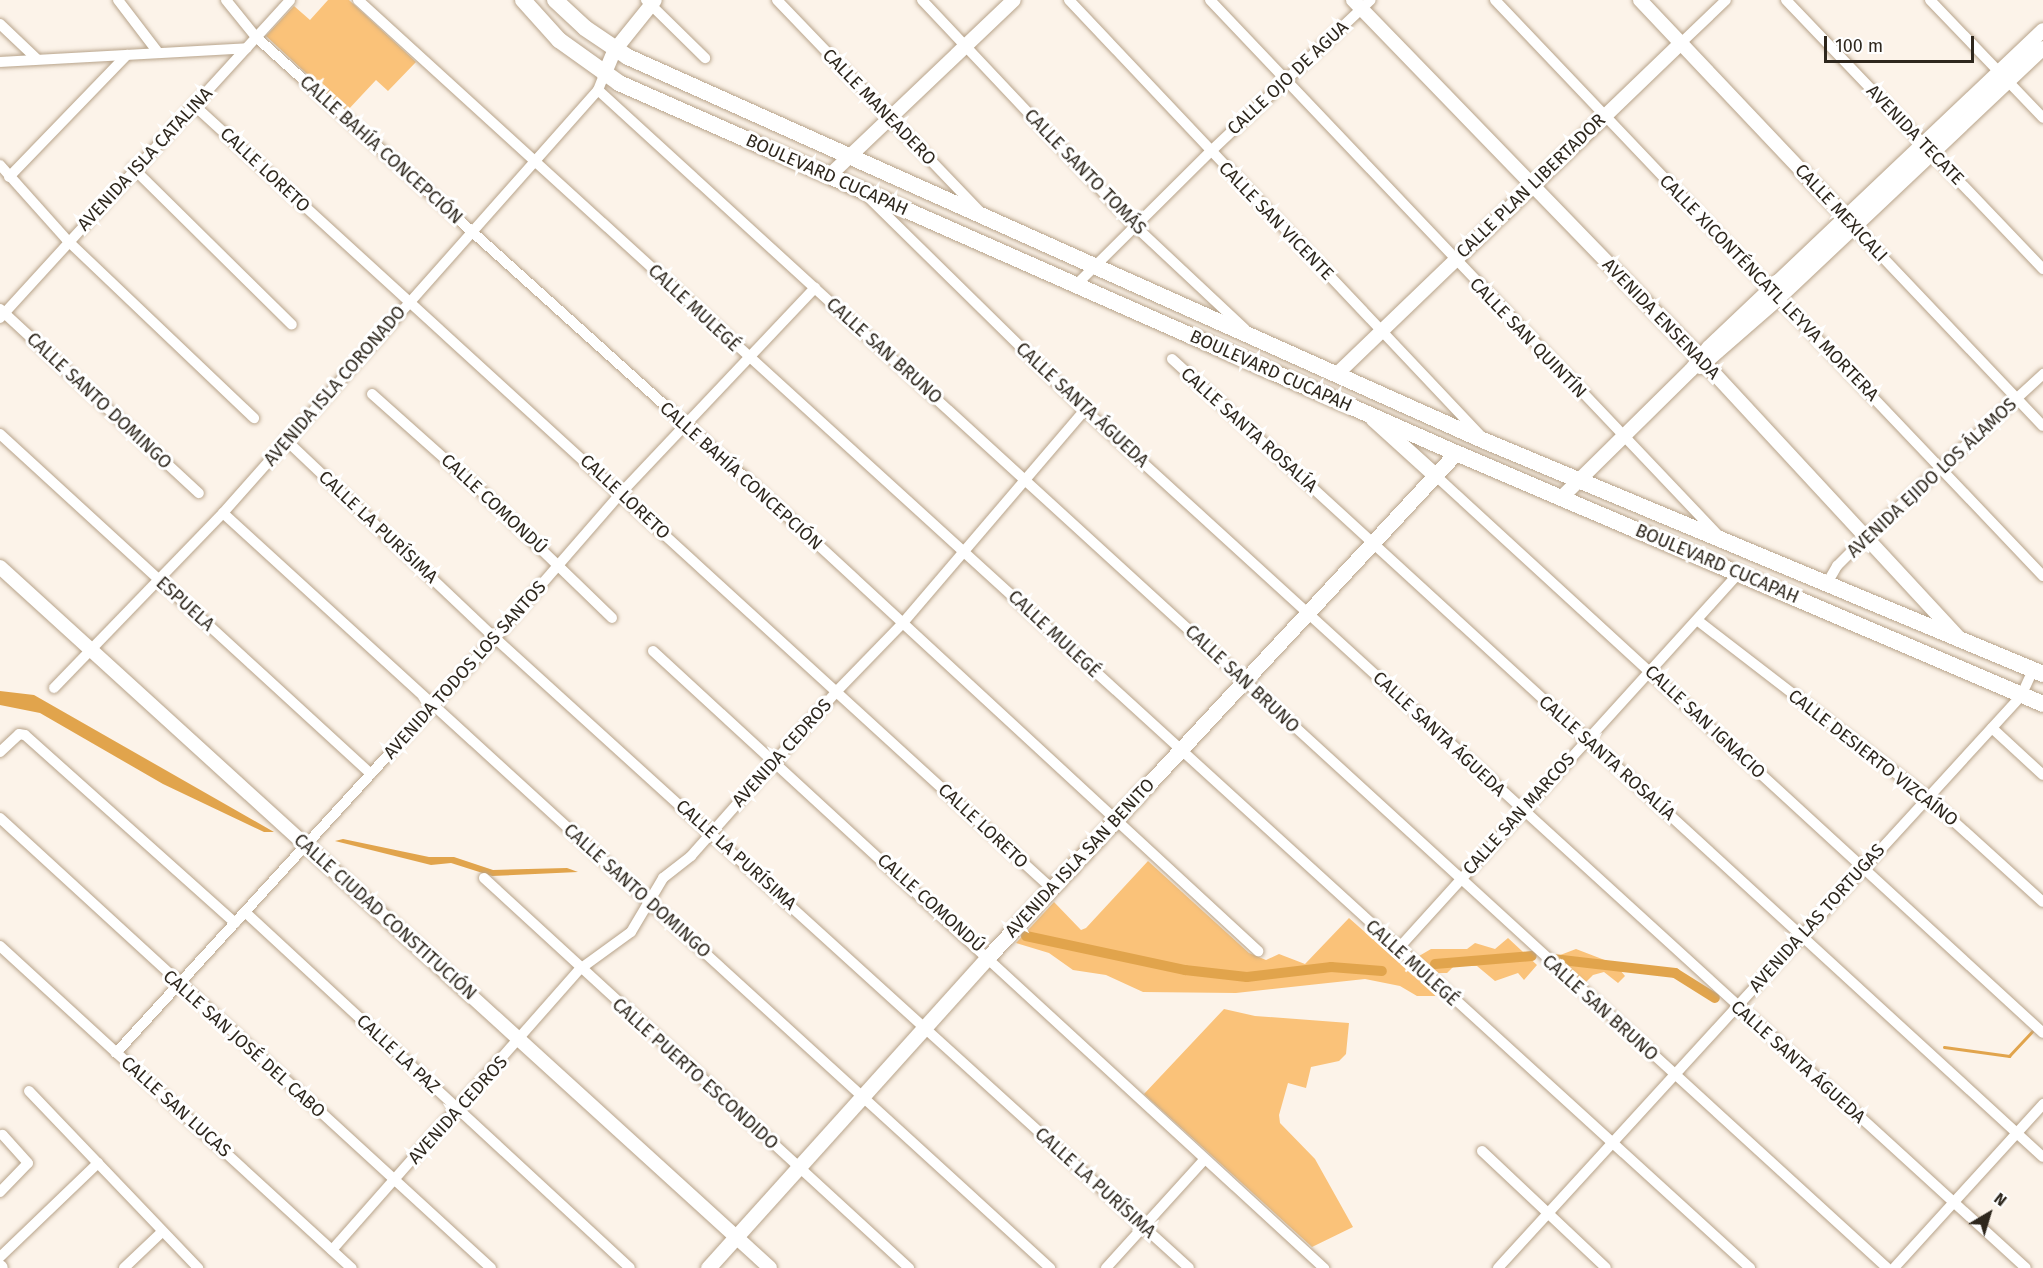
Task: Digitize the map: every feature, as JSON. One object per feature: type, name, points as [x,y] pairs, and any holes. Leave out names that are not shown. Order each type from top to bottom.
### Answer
[{"type":"main road","name":"BOULEVARD CUCAPAH","points":[[523,0],[601,82],[829,176],[1078,283],[1121,306],[1456,453],[2043,704]]},
{"type":"main road","name":"BOULEVARD CUCAPAH","points":[[555,0],[614,51],[981,213],[1485,441],[2038,672]]},
{"type":"main road","points":[[1121,306],[1127,287],[1135,284]]},
{"type":"main road","name":"CALLE SAN IGNACIO","points":[[1367,413],[1435,476]]},
{"type":"main road","name":"AVENIDA ISLA SAN BENITO","points":[[708,1268],[927,1028],[989,956],[1456,453]]},
{"type":"main road","points":[[1977,677],[1988,652]]},
{"type":"street","points":[[118,0],[157,51]]},
{"type":"street","name":"CALLE BAHÍA CONCEPCIÓN","points":[[226,0],[256,37],[686,426],[1258,951]]},
{"type":"street","name":"AVENIDA ISLA CATALINA","points":[[1,314],[134,168],[196,107],[290,0]]},
{"type":"street","name":"CALLE MULEGÉ","points":[[358,0],[1397,950],[1750,1268]]},
{"type":"street","name":"CALLE MANEADERO","points":[[777,0],[981,213]]},
{"type":"street","name":"CALLE SANTO TOMÁS","points":[[922,0],[1136,227],[1254,337]]},
{"type":"street","points":[[829,176],[1014,0]]},
{"type":"street","name":"CALLE SAN VICENTE","points":[[1069,0],[1485,441]]},
{"type":"street","name":"CALLE SAN QUINTÍN","points":[[1210,0],[1454,260],[1725,542]]},
{"type":"street","name":"CALLE XICONTÉNCATL LEYVA MORTERA","points":[[1495,0],[2043,576]]},
{"type":"street","name":"CALLE MEXICALI","points":[[1640,0],[2043,426]]},
{"type":"street","name":"CALLE PLAN LIBERTADOR","points":[[1337,374],[1380,330],[1726,0]]},
{"type":"street","name":"AVENIDA TECATE","points":[[1786,0],[2043,269]]},
{"type":"street","points":[[1930,0],[2043,118]]},
{"type":"street","points":[[601,82],[614,51],[650,1],[705,58]]},
{"type":"street","name":"CALLE OJO DE AGUA","points":[[1078,283],[1362,3]]},
{"type":"street","name":"AVENIDA ENSENADA","points":[[1362,3],[1531,186],[1702,360],[1964,643]]},
{"type":"street","points":[[0,24],[37,59]]},
{"type":"street","points":[[1561,498],[1691,370],[1850,222],[1933,154],[2043,30]]},
{"type":"street","points":[[0,62],[128,55],[157,51],[247,48]]},
{"type":"street","points":[[1850,222],[1923,143],[2003,77],[2043,48]]},
{"type":"street","points":[[9,177],[128,55]]},
{"type":"street","name":"AVENIDA ISLA CORONADO","points":[[54,688],[223,513],[408,302],[472,233],[601,82]]},
{"type":"street","name":"CALLE SAN BRUNO","points":[[601,82],[815,288],[1887,1268]]},
{"type":"street","name":"CALLE LORETO","points":[[196,107],[1053,889]]},
{"type":"street","points":[[0,165],[68,241],[254,418]]},
{"type":"street","points":[[134,168],[292,325]]},
{"type":"street","name":"CALLE SANTA ÁGUEDA","points":[[862,190],[1085,410],[1737,1007],[2026,1268]]},
{"type":"street","name":"AVENIDA TODOS LOS SANTOS","points":[[116,1053],[495,638],[620,494],[815,288]]},
{"type":"street","name":"CALLE SANTO DOMINGO","points":[[1,314],[199,493]]},
{"type":"street","name":"CALLE SANTA ROSALÍA","points":[[1172,359],[1586,741],[1803,935],[2043,1157]]},
{"type":"street","name":"AVENIDA EJIDO LOS ÁLAMOS","points":[[1826,585],[1837,566],[1866,537],[2043,374]]},
{"type":"street","name":"CALLE COMONDÚ","points":[[372,394],[559,565],[612,618]]},
{"type":"street","name":"AVENIDA CEDROS","points":[[332,1250],[521,1040],[580,969],[631,932],[642,918],[663,878],[691,856],[837,691],[902,624],[1027,481],[1085,410]]},
{"type":"street","name":"ESPUELA","points":[[0,434],[371,774]]},
{"type":"street","name":"CALLE LA PURÍSIMA","points":[[286,440],[495,638],[1189,1268]]},
{"type":"street","name":"CALLE SAN IGNACIO","points":[[1435,476],[2043,1033]]},
{"type":"street","name":"CALLE SANTO DOMINGO","points":[[223,513],[432,707],[649,901],[1050,1268]]},
{"type":"street","name":"CALLE CIUDAD CONSTITUCIÓN","points":[[0,567],[770,1268]]},
{"type":"street","name":"CALLE SAN MARCOS","points":[[1397,950],[1739,573]]},
{"type":"street","name":"CALLE DESIERTO VIZCAÍNO","points":[[1697,620],[1927,797],[2043,902]]},
{"type":"street","name":"CALLE COMONDÚ","points":[[653,651],[989,956],[1204,1160],[1324,1268]]},
{"type":"street","name":"AVENIDA LAS TORTUGAS","points":[[1498,1268],[1803,935],[1862,866],[2021,696],[2038,672]]},
{"type":"street","points":[[1992,728],[2043,775]]},
{"type":"street","points":[[0,752],[19,734],[25,735],[142,837],[235,923]]},
{"type":"street","name":"CALLE SAN JOSÉ DEL CABO","points":[[0,818],[179,985],[491,1268]]},
{"type":"street","name":"CALLE PUERTO ESCONDIDO","points":[[483,878],[909,1268]]},
{"type":"street","name":"CALLE LA PAZ","points":[[245,912],[630,1268]]},
{"type":"street","name":"CALLE SAN LUCAS","points":[[0,946],[352,1268]]},
{"type":"street","points":[[29,1091],[198,1268]]},
{"type":"street","points":[[1894,1268],[2043,1104]]},
{"type":"street","points":[[0,1191],[28,1163],[3,1136]]},
{"type":"street","points":[[1482,1151],[1547,1215],[1606,1268]]},
{"type":"street","points":[[1106,1268],[1204,1160]]},
{"type":"street","points":[[0,1257],[98,1163]]},
{"type":"street","points":[[124,1268],[162,1232]]},
{"type":"shaded area","points":[[328,0],[349,0],[416,62],[388,91],[376,80],[347,111],[266,36],[294,6],[310,20]]},
{"type":"shaded area","points":[[0,691],[34,695],[274,832],[264,832],[163,784],[40,713],[0,705]]},
{"type":"shaded area","points":[[343,839],[429,857],[454,857],[493,870],[567,868],[578,872],[492,876],[451,863],[431,865],[335,841]]},
{"type":"shaded area","points":[[1148,861],[1249,953],[1266,960],[1279,954],[1305,964],[1349,918],[1437,996],[1417,996],[1400,986],[1365,979],[1236,993],[1143,992],[1106,975],[1073,970],[1049,953],[1016,943],[1054,902],[1081,930],[1086,928]]},
{"type":"shaded area","points":[[1508,938],[1537,965],[1524,980],[1518,973],[1495,981],[1477,966],[1454,966],[1447,973],[1437,973],[1419,956],[1431,949],[1467,949],[1475,943],[1495,949]]},
{"type":"shaded area","points":[[1576,949],[1615,964],[1625,976],[1618,983],[1604,972],[1593,975],[1584,984],[1555,957]]},
{"type":"shaded area","points":[[1224,1009],[1255,1016],[1349,1023],[1346,1054],[1339,1061],[1311,1067],[1306,1088],[1288,1083],[1279,1115],[1280,1123],[1315,1159],[1353,1227],[1312,1247],[1144,1094]]},
{"type":"waterway","points":[[1026,936],[1185,970],[1247,977],[1331,967],[1382,971]]},
{"type":"waterway","points":[[1435,964],[1532,956]]},
{"type":"waterway","points":[[1553,959],[1675,973],[1715,998]]},
{"type":"waterway","points":[[1944,1047],[2009,1056],[2033,1030]]}]
